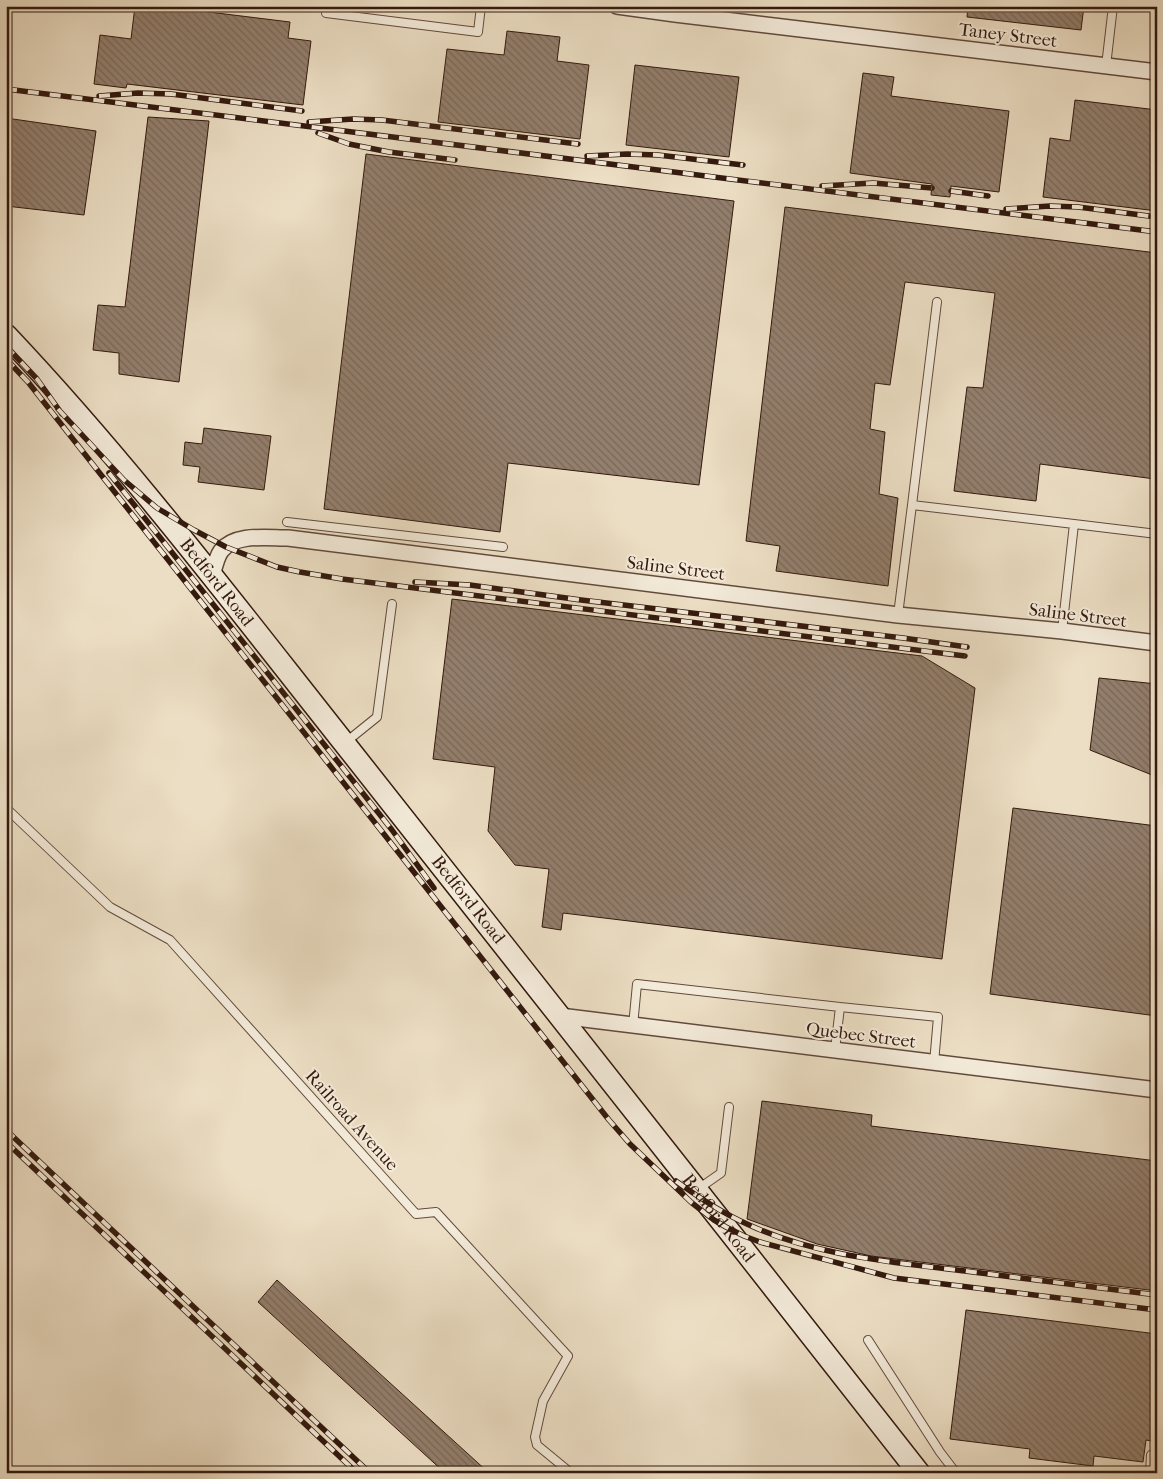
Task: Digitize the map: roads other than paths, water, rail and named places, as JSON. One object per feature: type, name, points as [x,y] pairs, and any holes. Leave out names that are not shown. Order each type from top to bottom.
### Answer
[{"type":"street","name":"Taney Street","points":[[617,6],[684,16],[1157,72]]},
{"type":"street","name":"Bedford Road","points":[[6,335],[37,368],[157,508],[919,1473]]},
{"type":"street","name":"Saline Street","points":[[212,577],[221,552],[231,543],[243,539],[288,538],[898,615],[1062,631],[1157,643]]},
{"type":"street","name":"Quebec Street","points":[[560,1016],[1157,1090]]},
{"type":"lane","points":[[327,6],[326,13],[478,32],[481,6]]},
{"type":"lane","points":[[1106,66],[1113,6]]},
{"type":"lane","points":[[898,615],[936,302]]},
{"type":"lane","points":[[912,505],[1157,534]]},
{"type":"lane","points":[[287,522],[503,547]]},
{"type":"lane","points":[[1062,631],[1074,524]]},
{"type":"lane","points":[[420,555],[422,538]]},
{"type":"lane","points":[[344,743],[377,717],[392,604]]},
{"type":"lane","name":"Railroad Avenue","points":[[6,808],[110,907],[170,940],[416,1214],[436,1212],[568,1356],[543,1401],[536,1437],[537,1445],[571,1473]]},
{"type":"lane","points":[[633,1026],[637,984],[938,1017],[934,1063]]},
{"type":"lane","points":[[835,1050],[840,1007]]},
{"type":"lane","points":[[697,1190],[721,1173],[729,1107]]},
{"type":"lane","points":[[868,1340],[935,1444],[956,1473]]},
{"type":"lane","points":[[1150,1473],[1151,1455]]},
{"type":"railway","points":[[6,89],[1157,232]]},
{"type":"railway","points":[[99,96],[138,93],[171,94],[302,111]]},
{"type":"railway","points":[[309,122],[353,119],[382,120],[578,144]]},
{"type":"railway","points":[[318,133],[349,144],[389,152],[455,160]]},
{"type":"railway","points":[[587,156],[658,155],[743,165]]},
{"type":"railway","points":[[822,186],[873,183],[932,188]]},
{"type":"railway","points":[[951,191],[988,196]]},
{"type":"railway","points":[[1006,209],[1050,206],[1078,207],[1157,217]]},
{"type":"railway","points":[[6,346],[37,379],[62,414]]},
{"type":"railway","points":[[6,359],[28,382],[609,1120],[630,1144],[692,1203],[726,1227],[760,1242],[894,1278],[1157,1310]]},
{"type":"railway","points":[[58,409],[124,480],[157,508],[226,547],[277,567],[342,579],[965,656]]},
{"type":"railway","points":[[109,473],[392,830],[434,888]]},
{"type":"railway","points":[[415,582],[470,585],[967,647]]},
{"type":"railway","points":[[6,1130],[370,1473]]},
{"type":"railway","points":[[6,1142],[357,1473]]},
{"type":"railway","points":[[676,1181],[728,1215],[747,1224],[799,1244],[827,1251],[910,1264],[1157,1295]]}]
